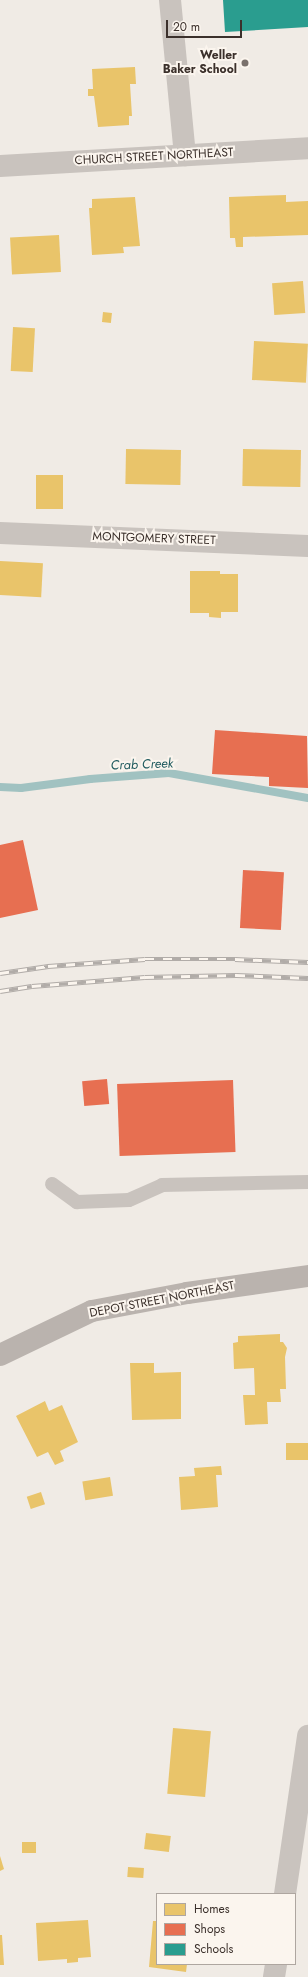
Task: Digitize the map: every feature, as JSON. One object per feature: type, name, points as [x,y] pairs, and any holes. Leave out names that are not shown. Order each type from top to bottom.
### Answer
[{"type":"street","points":[[170,0],[185,155]]},
{"type":"street","name":"CHURCH STREET NORTHEAST","points":[[0,166],[308,148]]},
{"type":"street","name":"MONTGOMERY STREET","points":[[0,533],[308,546]]},
{"type":"street","name":"DEPOT STREET NORTHEAST","points":[[0,1355],[92,1311],[187,1293],[308,1276]]},
{"type":"street","points":[[286,1893],[308,1736]]},
{"type":"street","points":[[274,1977],[276,1965]]},
{"type":"lane","points":[[52,1184],[76,1202],[129,1200],[162,1185],[308,1182]]},
{"type":"building: Homes","points":[[135,67],[136,84],[130,84],[132,116],[129,116],[129,125],[98,127],[94,96],[88,96],[88,89],[93,89],[92,69]]},
{"type":"building: Homes","points":[[286,195],[286,202],[308,201],[308,235],[243,237],[243,247],[236,247],[235,238],[230,238],[229,197]]},
{"type":"building: Homes","points":[[135,197],[140,246],[123,247],[124,253],[92,255],[89,208],[92,208],[92,199]]},
{"type":"building: Homes","points":[[59,235],[61,272],[12,275],[10,238]]},
{"type":"building: Homes","points":[[303,281],[305,313],[274,315],[272,283]]},
{"type":"building: Homes","points":[[103,312],[112,313],[111,323],[102,322]]},
{"type":"building: Homes","points":[[13,327],[35,328],[33,372],[11,371]]},
{"type":"building: Homes","points":[[254,341],[308,344],[306,383],[252,380]]},
{"type":"building: Homes","points":[[126,449],[181,450],[180,485],[125,484]]},
{"type":"building: Homes","points":[[243,449],[301,450],[300,487],[242,486]]},
{"type":"building: Homes","points":[[36,475],[63,475],[63,509],[36,509]]},
{"type":"building: Homes","points":[[0,561],[43,563],[41,597],[0,595]]},
{"type":"building: Homes","points":[[190,571],[220,571],[220,574],[238,574],[238,612],[221,612],[221,618],[209,617],[209,613],[190,613]]},
{"type":"building: Homes","points":[[280,1334],[280,1342],[283,1342],[287,1348],[285,1357],[286,1389],[280,1389],[281,1402],[267,1402],[268,1424],[245,1425],[243,1395],[255,1395],[254,1368],[234,1369],[233,1343],[238,1342],[238,1336]]},
{"type":"building: Homes","points":[[130,1363],[154,1363],[154,1373],[181,1372],[181,1419],[132,1420]]},
{"type":"building: Homes","points":[[45,1401],[49,1411],[62,1405],[78,1442],[60,1451],[64,1461],[55,1465],[48,1452],[37,1457],[16,1416]]},
{"type":"building: Homes","points":[[286,1443],[308,1443],[308,1460],[286,1460]]},
{"type":"building: Homes","points":[[221,1466],[222,1475],[216,1475],[218,1507],[181,1510],[179,1477],[195,1476],[194,1468]]},
{"type":"building: Homes","points":[[110,1477],[113,1496],[85,1500],[82,1481]]},
{"type":"building: Homes","points":[[41,1492],[45,1504],[31,1509],[27,1497]]},
{"type":"building: Homes","points":[[173,1728],[211,1731],[205,1797],[167,1794]]},
{"type":"building: Homes","points":[[146,1833],[171,1836],[169,1852],[144,1849]]},
{"type":"building: Homes","points":[[22,1842],[36,1842],[36,1853],[22,1853]]},
{"type":"building: Homes","points":[[0,1856],[4,1869],[0,1871]]},
{"type":"building: Homes","points":[[128,1867],[144,1868],[143,1878],[127,1877]]},
{"type":"building: Homes","points":[[88,1920],[91,1957],[78,1958],[78,1962],[67,1963],[67,1959],[38,1961],[36,1923]]},
{"type":"building: Homes","points":[[153,1921],[156,1921],[156,1965],[187,1965],[186,1972],[149,1967]]},
{"type":"building: Homes","points":[[0,1935],[2,1935],[4,1965],[0,1965]]},
{"type":"building: Shops","points":[[215,730],[307,736],[308,788],[269,786],[269,777],[212,774]]},
{"type":"building: Shops","points":[[23,840],[38,910],[0,918],[0,845]]},
{"type":"building: Shops","points":[[243,870],[284,872],[281,930],[240,928]]},
{"type":"building: Shops","points":[[107,1079],[109,1104],[84,1106],[82,1081]]},
{"type":"building: Shops","points":[[233,1080],[236,1152],[120,1156],[117,1084]]},
{"type":"building: Schools","points":[[223,0],[308,0],[308,27],[225,32]]},
{"type":"waterway","name":"Crab Creek","points":[[0,787],[21,788],[90,779],[169,773],[308,798]]},
{"type":"railway","points":[[0,973],[48,966],[145,959],[235,959],[308,962]]},
{"type":"railway","points":[[0,991],[32,986],[145,977],[236,975],[308,978]]},
{"type":"place","name":"Weller Baker School","points":[[245,63]]}]
